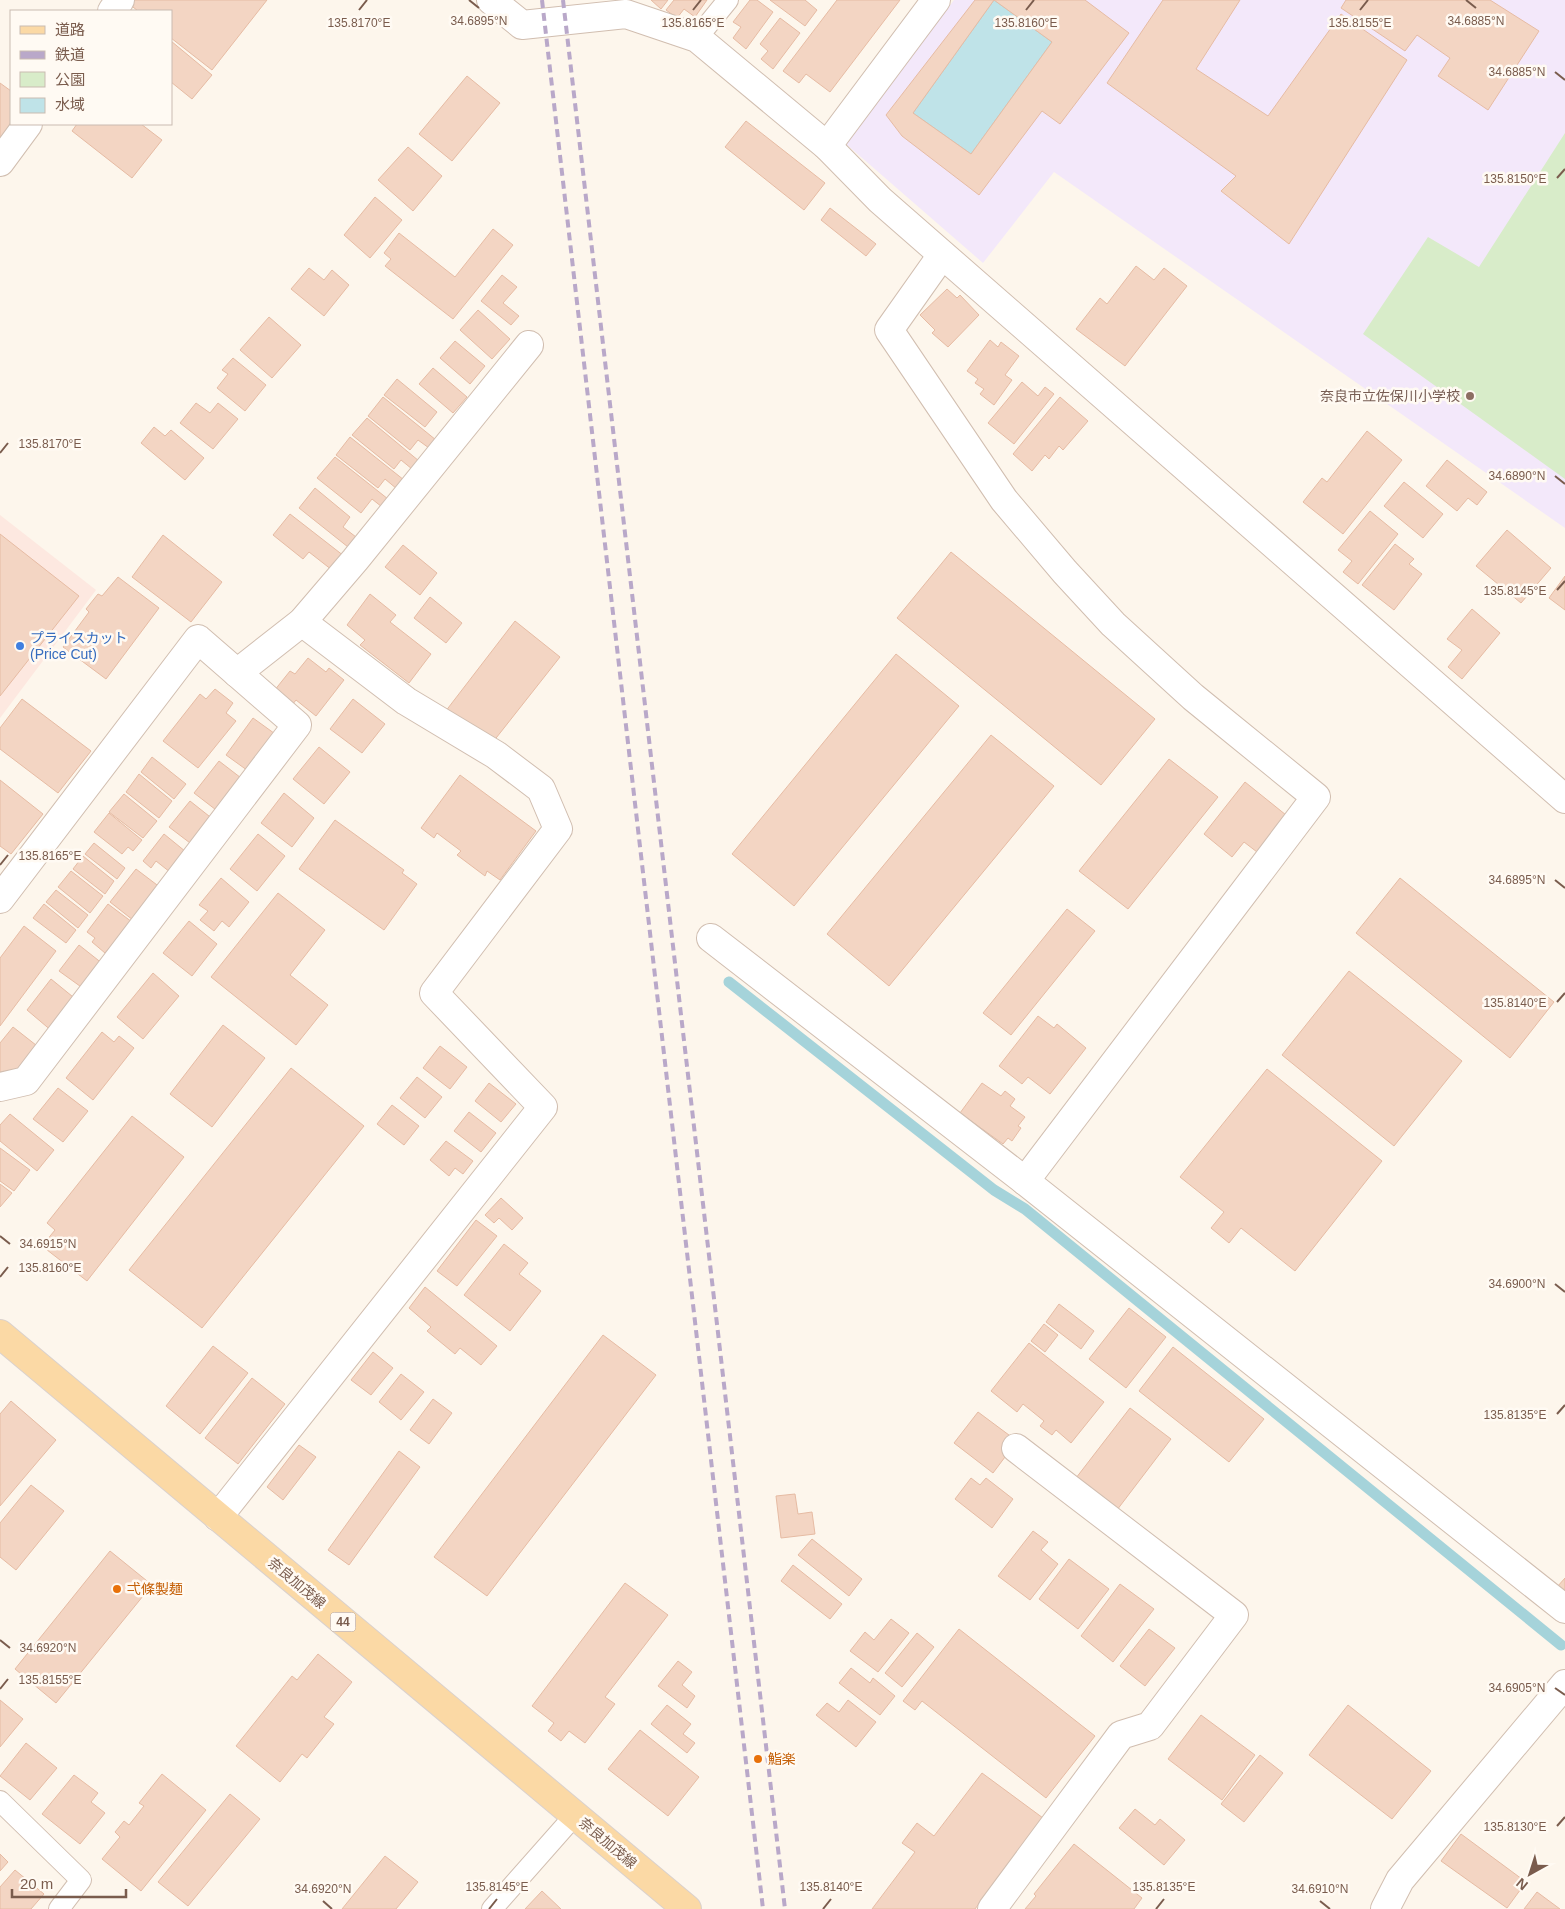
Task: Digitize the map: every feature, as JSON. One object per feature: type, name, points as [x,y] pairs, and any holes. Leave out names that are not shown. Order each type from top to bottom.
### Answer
[{"type":"main road","name":"奈良加茂線","points":[[0,1334],[687,1909]]},
{"type":"street","points":[[491,0],[522,25],[626,7],[697,38],[827,146],[880,200],[942,255],[1565,800]]},
{"type":"street","points":[[827,146],[936,0]]},
{"type":"street","points":[[0,162],[27,125]]},
{"type":"street","points":[[942,255],[889,330],[1004,500],[1065,572],[1113,624],[1193,697],[1316,797],[1025,1181]]},
{"type":"street","points":[[237,673],[302,622],[355,560],[529,345]]},
{"type":"street","points":[[218,1517],[543,1107],[434,993],[558,829],[541,790],[496,755],[406,701],[302,622]]},
{"type":"street","points":[[0,899],[198,639],[297,725],[26,1081],[0,1087]]},
{"type":"street","points":[[711,938],[1025,1181],[1565,1609]]},
{"type":"street","points":[[992,1909],[1121,1735],[1150,1726],[1234,1615],[1016,1448]]},
{"type":"street","points":[[1386,1909],[1400,1880],[1565,1684]]},
{"type":"lane","points":[[697,38],[728,0]]},
{"type":"lane","points":[[0,1801],[81,1880],[59,1909]]},
{"type":"lane","points":[[492,1909],[575,1815]]},
{"type":"shaded area","name":"奈良市立佐保川小学校","points":[[954,0],[1565,0],[1565,528],[1054,172],[983,263],[846,144]]},
{"type":"shaded area","name":"プライスカット (Price Cut)","points":[[0,515],[96,590],[0,718]]},
{"type":"green space","points":[[1565,133],[1565,479],[1363,334],[1428,237],[1479,267]]},
{"type":"water","points":[[994,0],[1052,42],[971,154],[913,113]]},
{"type":"building","points":[[130,0],[267,0],[212,70],[172,39],[172,10],[137,10],[128,3]]},
{"type":"building","points":[[651,0],[668,0],[661,9]]},
{"type":"building","points":[[674,0],[707,0],[695,17],[684,9],[677,18],[666,10]]},
{"type":"building","points":[[750,0],[757,0],[773,12],[746,49],[733,38],[741,27],[733,22]]},
{"type":"building","points":[[770,0],[805,0],[817,10],[805,26]]},
{"type":"building","points":[[837,0],[900,0],[830,92],[806,74],[799,83],[783,71]]},
{"type":"building","points":[[975,0],[994,0],[1085,0],[1129,33],[1060,124],[1042,111],[979,195],[902,136],[886,115]],"holes":[[[994,0],[1052,42],[971,154],[913,113]]]},
{"type":"building","points":[[1163,0],[1240,0],[1196,69],[1268,116],[1341,14],[1407,60],[1289,244],[1221,191],[1236,176],[1107,83]]},
{"type":"building","points":[[1346,0],[1490,0],[1539,31],[1488,110],[1438,76],[1450,58],[1417,35],[1405,51],[1341,8]]},
{"type":"building","points":[[780,18],[800,33],[773,69],[761,59],[768,51],[760,44]]},
{"type":"building","points":[[172,42],[212,75],[192,99],[172,83]]},
{"type":"building","points":[[467,76],[500,103],[452,161],[419,134]]},
{"type":"building","points":[[0,83],[10,90],[11,125],[0,147]]},
{"type":"building","points":[[746,121],[825,183],[804,210],[725,147]]},
{"type":"building","points":[[76,125],[142,125],[162,140],[132,178],[72,131]]},
{"type":"building","points":[[408,147],[442,176],[413,211],[378,180]]},
{"type":"building","points":[[375,197],[402,220],[370,258],[344,235]]},
{"type":"building","points":[[830,208],[876,244],[866,256],[821,220]]},
{"type":"building","points":[[493,229],[513,245],[453,319],[385,266],[391,259],[384,253],[399,233],[455,277]]},
{"type":"building","points":[[1136,266],[1154,280],[1164,268],[1187,286],[1125,366],[1076,329],[1100,298],[1107,304]]},
{"type":"building","points":[[309,268],[324,280],[332,270],[349,285],[324,316],[291,289]]},
{"type":"building","points":[[502,275],[517,287],[503,303],[519,316],[511,325],[481,301]]},
{"type":"building","points":[[947,289],[957,298],[960,295],[979,315],[948,347],[932,333],[935,330],[920,315]]},
{"type":"building","points":[[478,310],[510,339],[492,359],[460,330]]},
{"type":"building","points":[[269,317],[301,345],[272,378],[240,350]]},
{"type":"building","points":[[990,340],[998,347],[1001,342],[1019,356],[1005,375],[1012,380],[994,405],[980,394],[984,389],[975,383],[978,379],[967,371]]},
{"type":"building","points":[[455,341],[485,366],[470,384],[440,358]]},
{"type":"building","points":[[233,358],[266,385],[245,411],[217,388],[228,374],[222,370]]},
{"type":"building","points":[[433,368],[467,397],[453,413],[419,384]]},
{"type":"building","points":[[397,379],[437,412],[425,427],[384,395]]},
{"type":"building","points":[[1022,382],[1038,396],[1045,387],[1054,394],[1014,444],[988,423]]},
{"type":"building","points":[[383,397],[436,440],[429,448],[418,440],[410,450],[368,416]]},
{"type":"building","points":[[1060,397],[1088,421],[1063,450],[1059,446],[1049,459],[1045,455],[1032,471],[1013,454]]},
{"type":"building","points":[[196,403],[210,413],[218,403],[238,419],[213,449],[180,423]]},
{"type":"building","points":[[367,418],[419,461],[412,469],[401,460],[394,469],[352,435]]},
{"type":"building","points":[[154,427],[165,436],[171,430],[204,458],[185,480],[141,443]]},
{"type":"building","points":[[1367,431],[1402,460],[1343,534],[1303,502],[1322,478],[1327,482]]},
{"type":"building","points":[[350,437],[404,480],[397,489],[385,479],[378,488],[336,455]]},
{"type":"building","points":[[335,457],[388,499],[382,507],[372,499],[361,513],[317,478]]},
{"type":"building","points":[[1447,460],[1487,492],[1477,505],[1468,498],[1457,511],[1426,486]]},
{"type":"building","points":[[1404,482],[1443,514],[1423,538],[1384,506]]},
{"type":"building","points":[[315,488],[350,517],[343,527],[356,537],[348,547],[299,508]]},
{"type":"building","points":[[1370,511],[1398,534],[1358,584],[1343,572],[1352,561],[1338,550]]},
{"type":"building","points":[[290,514],[344,556],[332,570],[309,552],[303,559],[273,535]]},
{"type":"building","points":[[1507,530],[1551,568],[1521,603],[1476,566]]},
{"type":"building","name":"プライスカット (Price Cut)","points":[[0,534],[79,596],[0,696]]},
{"type":"building","points":[[163,535],[222,582],[191,622],[132,577]]},
{"type":"building","points":[[1395,544],[1414,559],[1409,564],[1422,574],[1394,610],[1362,585]]},
{"type":"building","points":[[403,545],[437,573],[420,595],[385,567]]},
{"type":"building","points":[[951,552],[1155,719],[1101,785],[897,618]]},
{"type":"building","points":[[1565,576],[1565,610],[1549,598]]},
{"type":"building","points":[[118,577],[159,608],[106,679],[63,647],[89,612],[86,609],[98,594],[102,596]]},
{"type":"building","points":[[370,594],[396,615],[390,622],[431,654],[409,683],[360,645],[365,640],[347,625]]},
{"type":"building","points":[[430,597],[462,623],[446,643],[414,618]]},
{"type":"building","points":[[1472,609],[1500,633],[1462,679],[1448,667],[1462,650],[1447,639]]},
{"type":"building","points":[[515,621],[560,657],[489,747],[445,712]]},
{"type":"building","points":[[896,654],[959,706],[794,906],[732,854]]},
{"type":"building","points":[[308,658],[326,672],[329,668],[344,680],[316,716],[296,700],[292,705],[274,691],[290,671],[295,674]]},
{"type":"building","points":[[215,689],[233,703],[226,713],[236,721],[198,768],[163,741],[200,694],[206,699]]},
{"type":"building","points":[[22,699],[91,751],[58,793],[0,749],[0,728]]},
{"type":"building","points":[[353,699],[385,724],[362,753],[330,729]]},
{"type":"building","points":[[253,718],[278,736],[251,773],[226,755]]},
{"type":"building","points":[[991,735],[1054,786],[889,986],[827,934]]},
{"type":"building","points":[[319,747],[350,772],[324,804],[293,779]]},
{"type":"building","points":[[152,757],[186,784],[174,799],[141,772]]},
{"type":"building","points":[[1169,759],[1218,797],[1128,909],[1079,871]]},
{"type":"building","points":[[219,761],[245,781],[220,813],[194,793]]},
{"type":"building","points":[[139,774],[172,801],[159,818],[126,792]]},
{"type":"building","points":[[460,775],[536,831],[500,880],[487,871],[485,876],[457,855],[461,851],[437,833],[434,838],[421,828]]},
{"type":"building","points":[[0,780],[43,814],[11,854],[0,846]]},
{"type":"building","points":[[1245,782],[1286,815],[1257,852],[1244,842],[1232,857],[1204,834]]},
{"type":"building","points":[[284,793],[314,818],[292,847],[261,823]]},
{"type":"building","points":[[124,794],[157,821],[143,838],[109,812]]},
{"type":"building","points":[[190,801],[214,820],[194,846],[169,827]]},
{"type":"building","points":[[109,813],[142,840],[133,851],[128,847],[122,854],[94,832]]},
{"type":"building","points":[[335,820],[404,870],[402,873],[417,884],[384,930],[299,869]]},
{"type":"building","points":[[164,834],[191,856],[175,876],[156,861],[151,868],[143,861]]},
{"type":"building","points":[[258,834],[285,856],[257,891],[230,869]]},
{"type":"building","points":[[94,843],[125,868],[117,879],[85,854]]},
{"type":"building","points":[[83,856],[114,881],[105,894],[73,869]]},
{"type":"building","points":[[136,869],[165,891],[138,924],[110,902]]},
{"type":"building","points":[[71,871],[103,896],[90,913],[58,887]]},
{"type":"building","points":[[221,878],[249,902],[229,927],[222,921],[214,931],[200,920],[208,911],[199,905]]},
{"type":"building","points":[[1400,878],[1554,1002],[1510,1058],[1356,933]]},
{"type":"building","points":[[56,890],[88,915],[78,928],[46,902]]},
{"type":"building","points":[[278,893],[325,930],[290,975],[328,1005],[296,1045],[211,977]]},
{"type":"building","points":[[44,904],[76,930],[66,943],[33,918]]},
{"type":"building","points":[[108,904],[136,925],[116,951],[110,947],[105,953],[92,942],[95,938],[87,932]]},
{"type":"building","points":[[1067,909],[1095,931],[1011,1035],[983,1013]]},
{"type":"building","points":[[189,921],[217,944],[192,976],[163,953]]},
{"type":"building","points":[[24,926],[56,951],[0,1026],[0,958]]},
{"type":"building","points":[[79,945],[103,964],[84,989],[59,971]]},
{"type":"building","points":[[1349,971],[1462,1061],[1394,1146],[1282,1055]]},
{"type":"building","points":[[153,973],[179,996],[143,1039],[117,1017]]},
{"type":"building","points":[[51,979],[78,1001],[53,1032],[27,1010]]},
{"type":"building","points":[[1038,1016],[1054,1028],[1057,1024],[1086,1048],[1050,1094],[1028,1077],[1022,1084],[999,1066]]},
{"type":"building","points":[[223,1025],[265,1058],[212,1127],[170,1094]]},
{"type":"building","points":[[13,1027],[41,1049],[11,1081],[0,1074],[0,1043]]},
{"type":"building","points":[[102,1032],[114,1042],[119,1036],[134,1048],[93,1100],[66,1078]]},
{"type":"building","points":[[440,1046],[467,1067],[450,1089],[423,1068]]},
{"type":"building","points":[[291,1068],[364,1126],[202,1328],[129,1270]]},
{"type":"building","points":[[1267,1069],[1382,1161],[1295,1271],[1241,1228],[1229,1243],[1211,1228],[1224,1212],[1180,1177]]},
{"type":"building","points":[[417,1077],[442,1097],[425,1118],[400,1098]]},
{"type":"building","points":[[489,1083],[516,1104],[501,1122],[475,1101]]},
{"type":"building","points":[[982,1083],[1001,1096],[1005,1091],[1015,1099],[1010,1106],[1025,1117],[1018,1126],[1021,1128],[1012,1141],[1008,1138],[1003,1144],[960,1113]]},
{"type":"building","points":[[58,1088],[88,1111],[63,1142],[33,1119]]},
{"type":"building","points":[[392,1105],[419,1126],[404,1145],[377,1124]]},
{"type":"building","points":[[469,1112],[496,1133],[481,1152],[454,1131]]},
{"type":"building","points":[[10,1114],[54,1150],[37,1171],[0,1141],[0,1125]]},
{"type":"building","points":[[132,1116],[184,1157],[87,1281],[42,1246],[55,1230],[47,1223]]},
{"type":"building","points":[[446,1141],[473,1161],[463,1174],[455,1168],[449,1176],[430,1160]]},
{"type":"building","points":[[0,1148],[30,1170],[14,1191],[0,1181]]},
{"type":"building","points":[[0,1184],[12,1193],[0,1207]]},
{"type":"building","points":[[501,1198],[523,1218],[512,1230],[499,1218],[494,1223],[485,1215]]},
{"type":"building","points":[[476,1220],[497,1236],[457,1286],[437,1271]]},
{"type":"building","points":[[504,1244],[528,1263],[519,1274],[541,1291],[510,1331],[464,1295]]},
{"type":"building","points":[[425,1287],[497,1346],[481,1365],[460,1348],[455,1354],[427,1331],[431,1327],[409,1308]]},
{"type":"building","points":[[1059,1304],[1094,1331],[1081,1349],[1046,1322]]},
{"type":"building","points":[[1129,1308],[1166,1337],[1126,1388],[1089,1359]]},
{"type":"building","points":[[1044,1324],[1058,1335],[1045,1352],[1031,1341]]},
{"type":"building","points":[[603,1335],[656,1375],[487,1596],[434,1557]]},
{"type":"building","points":[[1029,1343],[1104,1402],[1071,1443],[1056,1430],[1052,1435],[1040,1426],[1044,1421],[1023,1404],[1017,1412],[991,1391]]},
{"type":"building","points":[[213,1346],[248,1373],[200,1434],[166,1406]]},
{"type":"building","points":[[1173,1347],[1264,1419],[1229,1462],[1139,1391]]},
{"type":"building","points":[[373,1352],[393,1368],[371,1395],[351,1380]]},
{"type":"building","points":[[401,1374],[424,1392],[401,1420],[379,1402]]},
{"type":"building","points":[[252,1378],[285,1404],[238,1464],[205,1438]]},
{"type":"building","points":[[433,1399],[452,1413],[429,1444],[410,1430]]},
{"type":"building","points":[[11,1401],[56,1440],[0,1506],[0,1414]]},
{"type":"building","points":[[1130,1408],[1171,1439],[1117,1510],[1076,1478]]},
{"type":"building","points":[[978,1412],[1017,1441],[993,1473],[954,1443]]},
{"type":"building","points":[[299,1445],[316,1457],[283,1500],[267,1487]]},
{"type":"building","points":[[399,1451],[420,1467],[349,1565],[328,1550]]},
{"type":"building","points":[[971,1478],[980,1485],[986,1478],[1013,1499],[992,1528],[955,1499]]},
{"type":"building","points":[[31,1485],[64,1511],[16,1570],[0,1557],[0,1523]]},
{"type":"building","points":[[795,1494],[798,1514],[812,1512],[815,1534],[781,1538],[776,1496]]},
{"type":"building","points":[[1033,1531],[1048,1542],[1041,1550],[1058,1564],[1030,1600],[998,1576]]},
{"type":"building","points":[[812,1539],[862,1579],[849,1596],[798,1555]]},
{"type":"building","points":[[110,1551],[152,1585],[56,1703],[15,1669]]},
{"type":"building","points":[[1069,1559],[1109,1589],[1078,1629],[1039,1599]]},
{"type":"building","points":[[793,1565],[842,1604],[830,1619],[781,1581]]},
{"type":"building","points":[[1565,1578],[1565,1594],[1557,1587]]},
{"type":"building","points":[[625,1583],[668,1615],[605,1697],[615,1704],[585,1743],[569,1731],[561,1741],[548,1731],[554,1723],[532,1706]]},
{"type":"building","points":[[1120,1584],[1154,1609],[1113,1662],[1081,1636]]},
{"type":"building","points":[[891,1619],[909,1633],[878,1672],[850,1651],[865,1632],[874,1640]]},
{"type":"building","points":[[959,1629],[1095,1736],[1046,1798],[922,1701],[915,1710],[903,1701]]},
{"type":"building","points":[[1149,1629],[1175,1648],[1145,1686],[1120,1666]]},
{"type":"building","points":[[917,1633],[934,1647],[902,1687],[885,1673]]},
{"type":"building","points":[[318,1654],[352,1682],[324,1717],[334,1724],[307,1758],[302,1754],[280,1782],[236,1746],[292,1676],[297,1680]]},
{"type":"building","points":[[678,1661],[692,1672],[682,1685],[695,1696],[687,1708],[658,1686]]},
{"type":"building","points":[[851,1668],[870,1683],[873,1678],[895,1696],[880,1715],[839,1683]]},
{"type":"building","points":[[0,1700],[23,1719],[0,1747]]},
{"type":"building","points":[[848,1700],[876,1722],[856,1747],[816,1715],[827,1703],[839,1712]]},
{"type":"building","points":[[667,1705],[691,1724],[683,1734],[695,1743],[687,1753],[651,1724]]},
{"type":"building","points":[[1348,1705],[1431,1771],[1392,1819],[1309,1755]]},
{"type":"building","points":[[1201,1715],[1255,1755],[1222,1800],[1168,1759]]},
{"type":"building","points":[[640,1730],[699,1777],[668,1816],[608,1769]]},
{"type":"building","points":[[26,1743],[57,1768],[30,1800],[0,1776]]},
{"type":"building","points":[[1260,1755],[1283,1773],[1244,1822],[1221,1804]]},
{"type":"building","points":[[982,1773],[1043,1818],[975,1909],[872,1909],[915,1852],[902,1843],[917,1823],[934,1836]]},
{"type":"building","points":[[162,1774],[206,1810],[141,1891],[102,1859],[120,1837],[115,1832],[124,1821],[129,1825],[144,1806],[139,1803]]},
{"type":"building","points":[[74,1775],[98,1793],[91,1802],[105,1813],[80,1844],[42,1814]]},
{"type":"building","points":[[230,1794],[260,1819],[188,1906],[158,1882]]},
{"type":"building","points":[[1135,1809],[1155,1825],[1160,1819],[1185,1840],[1164,1865],[1119,1828]]},
{"type":"building","points":[[1461,1834],[1526,1882],[1507,1908],[1441,1861]]},
{"type":"building","points":[[1074,1844],[1142,1898],[1134,1909],[1025,1909],[1036,1896],[1034,1894]]},
{"type":"building","points":[[0,1854],[8,1862],[0,1871]]},
{"type":"building","points":[[385,1856],[418,1882],[396,1909],[342,1909]]},
{"type":"building","points":[[15,1870],[44,1894],[31,1909],[0,1909],[0,1887]]},
{"type":"building","points":[[542,1891],[561,1909],[525,1909]]},
{"type":"building","points":[[1537,1892],[1560,1909],[1524,1909]]},
{"type":"waterway","points":[[729,982],[994,1190],[1025,1209],[1561,1645]]},
{"type":"railway","points":[[542,0],[763,1909]]},
{"type":"railway","points":[[563,0],[785,1909]]},
{"type":"place","name":"奈良市立佐保川小学校","points":[[1470,396]]},
{"type":"place","name":"プライスカット (Price Cut)","points":[[20,646]]},
{"type":"place","name":"弌條製麺","points":[[117,1589]]},
{"type":"place","name":"鮨楽","points":[[758,1759]]}]
